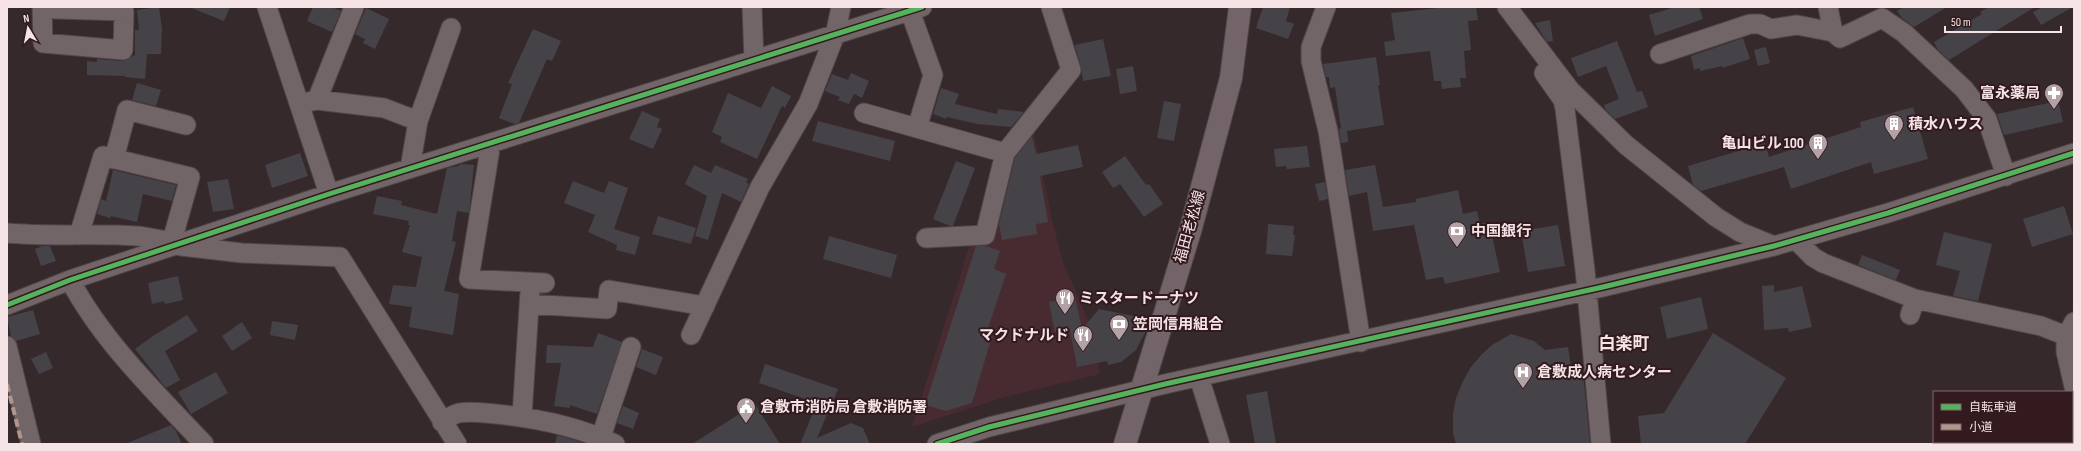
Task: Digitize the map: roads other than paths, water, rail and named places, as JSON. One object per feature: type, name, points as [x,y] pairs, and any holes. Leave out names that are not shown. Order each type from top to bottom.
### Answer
[{"type":"main road","name":"福田老松線","points":[[1125,444],[1191,228],[1231,78],[1242,12]]},
{"type":"street","points":[[42,7],[43,42],[124,50],[124,11],[55,9],[50,7]]},
{"type":"street","points":[[266,7],[329,194]]},
{"type":"street","points":[[317,100],[354,7]]},
{"type":"street","points":[[752,7],[754,60]]},
{"type":"street","points":[[691,335],[760,187],[808,104],[835,35],[841,7]]},
{"type":"street","points":[[926,238],[985,235],[1005,153],[1071,70],[1051,7]]},
{"type":"street","points":[[1326,7],[1311,47],[1311,61],[1328,130],[1361,342]]},
{"type":"street","points":[[1507,7],[1552,66],[1582,116],[1626,145],[1716,217],[1740,232],[1774,246]]},
{"type":"street","points":[[1828,7],[1833,32]]},
{"type":"street","points":[[7,305],[70,280],[180,242],[916,9],[933,74],[917,128]]},
{"type":"street","points":[[1660,54],[1750,24],[1760,24],[1771,28],[1797,25],[1833,32],[1840,38],[1882,18],[1904,33],[1964,90],[1987,119],[2006,176]]},
{"type":"street","points":[[410,168],[418,121],[451,28]]},
{"type":"street","points":[[299,104],[317,100],[384,108],[418,121]]},
{"type":"street","points":[[114,159],[128,110],[186,125]]},
{"type":"street","points":[[864,113],[1005,153]]},
{"type":"street","points":[[1582,116],[1586,290],[1602,444]]},
{"type":"street","points":[[491,143],[469,278],[538,282],[529,304],[522,416]]},
{"type":"street","points":[[937,444],[989,427],[1141,390],[1361,342],[1774,246],[1888,213],[2074,153]]},
{"type":"street","points":[[79,235],[103,156],[190,177],[180,242]]},
{"type":"street","points":[[7,233],[35,236],[138,236],[242,253],[340,257],[457,444]]},
{"type":"street","points":[[1796,240],[1813,257],[1823,263],[1913,307],[2041,326],[2071,333],[2066,352],[2074,387]]},
{"type":"street","points":[[70,280],[84,308],[150,386],[204,444]]},
{"type":"street","points":[[529,304],[607,309],[609,290],[705,306]]},
{"type":"street","points":[[7,346],[31,444]]},
{"type":"street","points":[[442,422],[458,413],[485,413],[522,416],[566,426],[608,441],[632,348]]},
{"type":"street","points":[[1198,377],[1220,444]]},
{"type":"place","name":"富永薬局","points":[[2054,110]]},
{"type":"place","name":"積水ハウス","points":[[1894,141]]},
{"type":"place","name":"亀山ビル 100","points":[[1818,160]]},
{"type":"place","name":"中国銀行","points":[[1457,248]]},
{"type":"place","name":"ミスタードーナツ","points":[[1065,315]]},
{"type":"place","name":"笠岡信用組合","points":[[1119,341]]},
{"type":"place","name":"マクドナルド","points":[[1083,352]]},
{"type":"place","name":"倉敷成人病センター","points":[[1523,389]]},
{"type":"place","name":"倉敷市消防局 倉敷消防署","points":[[746,424]]},
{"type":"district","name":"白楽町","points":[[1624,344]]}]
